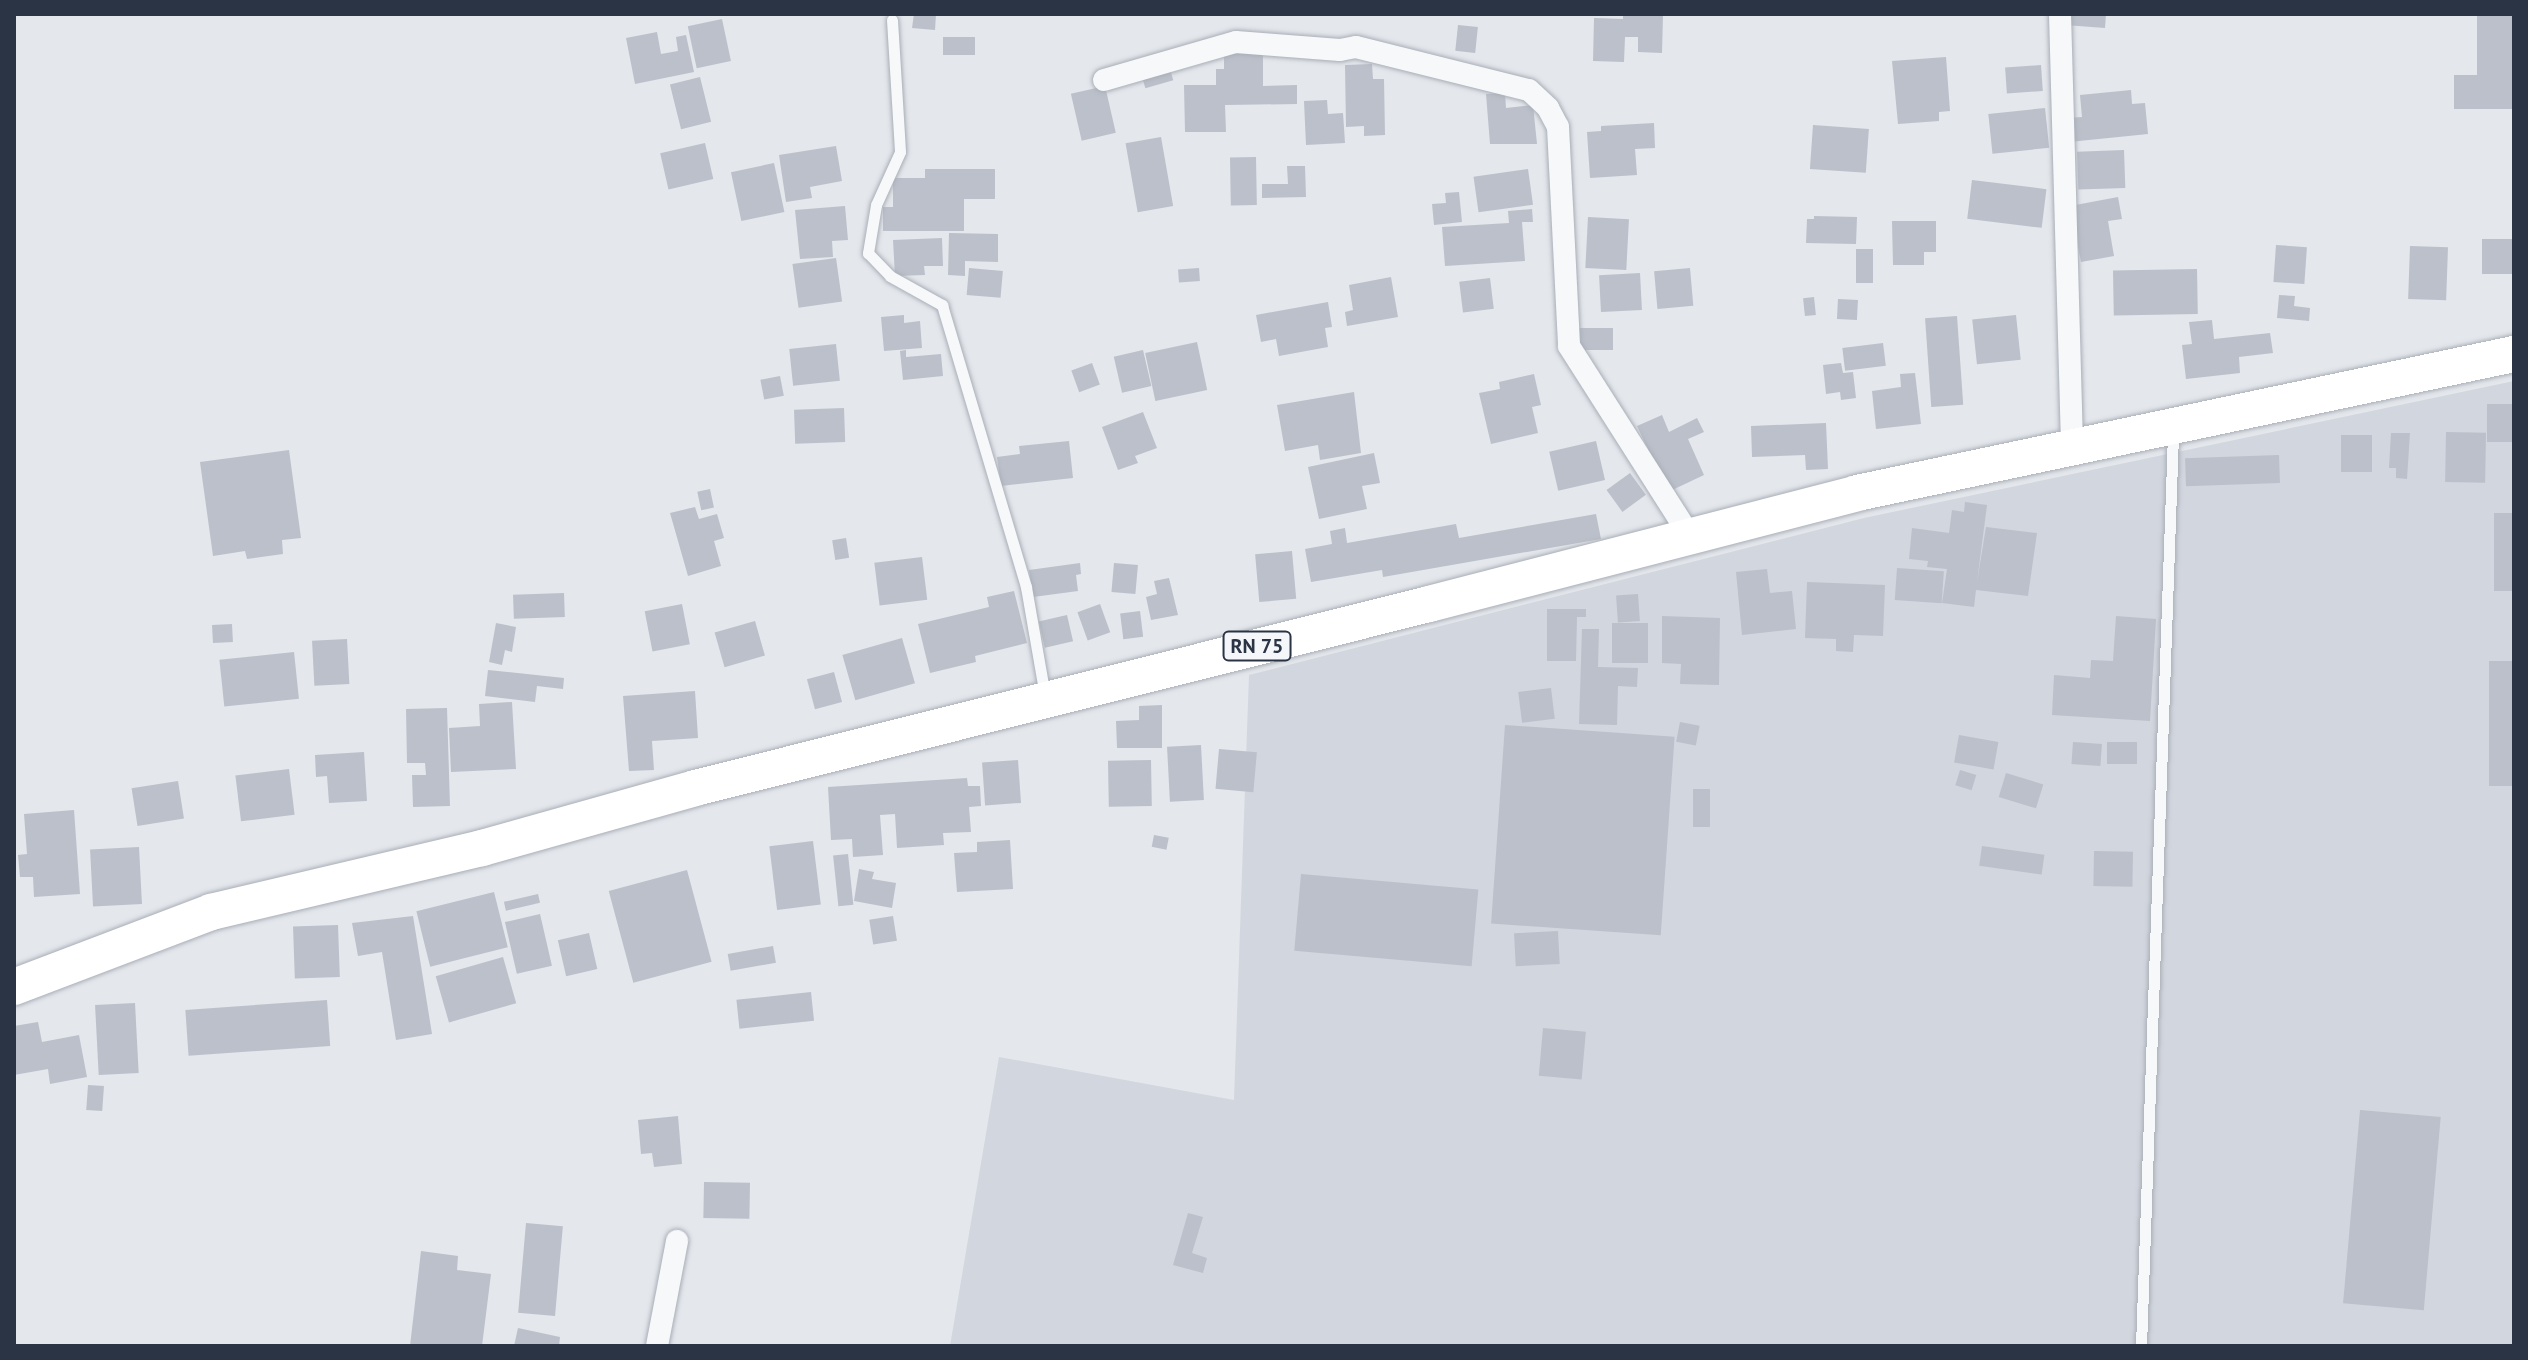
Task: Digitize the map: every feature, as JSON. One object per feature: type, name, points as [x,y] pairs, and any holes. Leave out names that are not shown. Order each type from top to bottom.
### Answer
[{"type":"main road","name":"RN 75","points":[[14,987],[211,912],[482,848],[695,788],[1857,493],[2514,354]]},
{"type":"street","points":[[2060,14],[2072,448]]},
{"type":"street","points":[[1104,80],[1236,42],[1340,50],[1356,47],[1529,90],[1548,108],[1558,127],[1569,346],[1690,536]]},
{"type":"street","points":[[657,1346],[677,1241]]},
{"type":"lane","points":[[892,20],[900,152],[876,205],[868,253],[890,276],[942,305],[1026,587],[1046,699]]},
{"type":"lane","points":[[2141,1346],[2173,427]]},
{"type":"shaded area","points":[[2514,381],[2514,1346],[950,1346],[999,1057],[1234,1100],[1249,675],[1864,518]]},
{"type":"building","points":[[914,14],[936,14],[935,30],[912,28]]},
{"type":"building","points":[[1623,14],[1663,14],[1662,53],[1638,52],[1638,37],[1625,37],[1624,62],[1593,61],[1594,18],[1623,19]]},
{"type":"building","points":[[2066,14],[2106,14],[2105,28],[2065,25]]},
{"type":"building","points":[[2477,14],[2514,15],[2514,109],[2454,109],[2454,75],[2477,75]]},
{"type":"building","points":[[722,19],[731,61],[697,68],[688,26]]},
{"type":"building","points":[[1458,25],[1478,27],[1475,53],[1455,51]]},
{"type":"building","points":[[657,32],[661,54],[678,51],[676,37],[686,35],[694,72],[635,84],[626,38]]},
{"type":"building","points":[[943,37],[975,37],[975,55],[943,55]]},
{"type":"building","points":[[1263,53],[1263,86],[1297,85],[1297,104],[1225,105],[1226,132],[1185,132],[1184,85],[1216,85],[1216,69],[1224,69],[1224,54]]},
{"type":"building","points":[[1946,57],[1950,111],[1939,112],[1939,121],[1898,124],[1892,61]]},
{"type":"building","points":[[1168,62],[1173,80],[1145,88],[1140,70]]},
{"type":"building","points":[[1372,64],[1373,79],[1384,79],[1385,135],[1364,136],[1364,126],[1346,127],[1345,65]]},
{"type":"building","points":[[2041,65],[2043,91],[2007,93],[2005,68]]},
{"type":"building","points":[[700,77],[711,122],[681,129],[670,84]]},
{"type":"building","points":[[1105,86],[1116,133],[1082,141],[1071,94]]},
{"type":"building","points":[[2131,90],[2132,104],[2145,103],[2148,134],[2069,142],[2067,118],[2082,117],[2080,95]]},
{"type":"building","points":[[1505,93],[1506,108],[1533,105],[1537,144],[1490,144],[1486,94]]},
{"type":"building","points":[[1327,100],[1328,114],[1343,113],[1345,143],[1306,145],[1304,101]]},
{"type":"building","points":[[2045,108],[2049,148],[1992,154],[1988,114]]},
{"type":"building","points":[[1654,123],[1655,148],[1635,149],[1637,175],[1590,178],[1587,132],[1601,131],[1601,126]]},
{"type":"building","points":[[1813,125],[1869,129],[1866,173],[1810,169]]},
{"type":"building","points":[[1161,137],[1173,206],[1138,212],[1126,143]]},
{"type":"building","points":[[705,143],[713,179],[669,189],[660,153]]},
{"type":"building","points":[[836,146],[842,181],[810,187],[812,198],[786,202],[779,155]]},
{"type":"building","points":[[2124,150],[2125,188],[2078,190],[2077,152]]},
{"type":"building","points":[[1230,157],[1256,157],[1257,205],[1231,205]]},
{"type":"building","points":[[774,163],[784,212],[741,221],[731,172]]},
{"type":"building","points":[[1287,166],[1305,166],[1306,197],[1262,198],[1262,184],[1288,184]]},
{"type":"building","points":[[925,169],[995,169],[995,199],[964,199],[964,231],[883,231],[883,207],[893,207],[893,178],[925,178]]},
{"type":"building","points":[[1528,169],[1533,205],[1479,212],[1474,177]]},
{"type":"building","points":[[1972,180],[2046,189],[2042,228],[1967,219]]},
{"type":"building","points":[[1459,192],[1462,222],[1434,225],[1432,204],[1446,203],[1445,193]]},
{"type":"building","points":[[2118,197],[2122,219],[2108,221],[2114,256],[2081,262],[2070,206]]},
{"type":"building","points":[[845,206],[848,240],[832,241],[833,257],[800,259],[795,210]]},
{"type":"building","points":[[1532,209],[1533,222],[1522,222],[1525,261],[1445,266],[1442,227],[1509,223],[1508,211]]},
{"type":"building","points":[[1814,216],[1857,217],[1856,244],[1806,243],[1807,219],[1814,219]]},
{"type":"building","points":[[1588,217],[1629,219],[1626,270],[1585,268]]},
{"type":"building","points":[[1892,221],[1936,221],[1936,252],[1924,252],[1924,265],[1893,265]]},
{"type":"building","points":[[949,233],[998,234],[998,262],[965,261],[965,276],[948,275]]},
{"type":"building","points":[[942,238],[943,266],[924,266],[925,275],[895,276],[893,240]]},
{"type":"building","points":[[2482,239],[2514,239],[2514,274],[2482,274]]},
{"type":"building","points":[[2276,245],[2307,247],[2304,284],[2273,282]]},
{"type":"building","points":[[2410,246],[2448,247],[2446,300],[2408,299]]},
{"type":"building","points":[[1856,249],[1873,249],[1873,283],[1856,283]]},
{"type":"building","points":[[836,258],[842,302],[799,308],[792,264]]},
{"type":"building","points":[[969,268],[1003,271],[1001,298],[967,295]]},
{"type":"building","points":[[1199,268],[1200,281],[1179,282],[1178,269]]},
{"type":"building","points":[[1690,268],[1693,306],[1657,309],[1654,271]]},
{"type":"building","points":[[2197,269],[2198,314],[2114,315],[2113,270]]},
{"type":"building","points":[[1640,273],[1642,310],[1601,312],[1599,275]]},
{"type":"building","points":[[1391,277],[1398,317],[1347,326],[1345,312],[1353,310],[1349,285]]},
{"type":"building","points":[[1490,278],[1494,309],[1463,313],[1459,282]]},
{"type":"building","points":[[2279,295],[2295,296],[2294,306],[2310,308],[2309,321],[2277,318]]},
{"type":"building","points":[[1814,297],[1816,315],[1805,316],[1803,298]]},
{"type":"building","points":[[1838,299],[1858,300],[1857,320],[1837,319]]},
{"type":"building","points":[[1328,302],[1332,327],[1325,328],[1328,347],[1279,356],[1276,339],[1261,342],[1256,315]]},
{"type":"building","points":[[904,315],[904,323],[920,321],[922,348],[884,351],[881,317]]},
{"type":"building","points":[[2016,315],[2021,360],[1977,364],[1972,320]]},
{"type":"building","points":[[1957,316],[1963,405],[1931,407],[1925,318]]},
{"type":"building","points":[[2212,320],[2214,339],[2270,333],[2273,353],[2239,357],[2240,373],[2186,379],[2182,345],[2192,344],[2189,322]]},
{"type":"building","points":[[1575,328],[1613,328],[1613,350],[1575,350]]},
{"type":"building","points":[[1197,342],[1207,390],[1155,401],[1145,353]]},
{"type":"building","points":[[1883,343],[1886,366],[1845,371],[1842,348]]},
{"type":"building","points":[[836,344],[840,381],[793,386],[789,349]]},
{"type":"building","points":[[906,350],[906,357],[941,354],[943,376],[903,380],[900,351]]},
{"type":"building","points":[[1143,350],[1151,386],[1122,393],[1114,357]]},
{"type":"building","points":[[1092,363],[1100,385],[1079,392],[1071,371]]},
{"type":"building","points":[[1841,363],[1843,373],[1853,372],[1856,398],[1841,400],[1840,392],[1826,394],[1823,365]]},
{"type":"building","points":[[1915,373],[1921,424],[1876,429],[1872,391],[1901,387],[1900,374]]},
{"type":"building","points":[[1534,374],[1541,405],[1532,407],[1538,433],[1491,444],[1479,393],[1500,389],[1499,382]]},
{"type":"building","points":[[780,376],[784,396],[764,399],[760,380]]},
{"type":"building","points":[[1354,392],[1361,453],[1320,460],[1318,445],[1285,451],[1277,405]]},
{"type":"building","points":[[2487,404],[2514,404],[2514,442],[2487,442]]},
{"type":"building","points":[[844,408],[845,442],[795,444],[794,410]]},
{"type":"building","points":[[1143,412],[1157,448],[1135,456],[1138,463],[1118,470],[1102,427]]},
{"type":"building","points":[[1662,415],[1669,432],[1697,418],[1704,432],[1688,439],[1704,475],[1668,492],[1637,426]]},
{"type":"building","points":[[1826,423],[1828,469],[1806,470],[1805,455],[1752,457],[1751,426]]},
{"type":"building","points":[[2446,432],[2486,433],[2485,483],[2445,482]]},
{"type":"building","points":[[2391,433],[2410,433],[2407,479],[2396,478],[2396,468],[2389,468]]},
{"type":"building","points":[[2341,435],[2372,435],[2372,472],[2341,472]]},
{"type":"building","points":[[1069,441],[1073,478],[1001,486],[997,457],[1020,454],[1019,446]]},
{"type":"building","points":[[1596,441],[1605,480],[1558,491],[1549,452]]},
{"type":"building","points":[[289,450],[301,538],[282,540],[283,554],[247,559],[245,551],[213,556],[200,462]]},
{"type":"building","points":[[1374,453],[1380,483],[1362,486],[1367,509],[1319,519],[1308,467]]},
{"type":"building","points":[[2279,455],[2280,483],[2186,486],[2185,458]]},
{"type":"building","points":[[1630,473],[1646,495],[1622,512],[1607,490]]},
{"type":"building","points":[[710,489],[714,508],[701,510],[697,492]]},
{"type":"building","points":[[1965,502],[1987,505],[1977,582],[1986,527],[2037,533],[2028,596],[1976,590],[1974,607],[1942,603],[1947,569],[1927,567],[1928,561],[1909,559],[1912,528],[1949,533],[1952,510],[1964,512]]},
{"type":"building","points":[[695,507],[699,519],[717,514],[724,538],[714,541],[721,566],[688,576],[670,513]]},
{"type":"building","points":[[2494,513],[2514,513],[2514,591],[2494,591]]},
{"type":"building","points":[[1596,514],[1601,539],[1383,577],[1382,570],[1311,582],[1305,549],[1332,544],[1330,531],[1345,528],[1347,543],[1456,524],[1459,538]]},
{"type":"building","points":[[846,538],[849,558],[835,560],[832,540]]},
{"type":"building","points":[[1292,551],[1296,599],[1259,602],[1255,554]]},
{"type":"building","points":[[922,557],[927,600],[880,606],[874,563]]},
{"type":"building","points":[[1080,563],[1081,574],[1076,575],[1078,591],[1033,597],[1029,570]]},
{"type":"building","points":[[1114,563],[1138,565],[1135,594],[1111,592]]},
{"type":"building","points":[[1897,568],[1944,571],[1942,603],[1895,600]]},
{"type":"building","points":[[1767,569],[1770,593],[1792,591],[1796,629],[1742,635],[1736,572]]},
{"type":"building","points":[[1169,578],[1178,615],[1151,620],[1146,597],[1157,594],[1154,581]]},
{"type":"building","points":[[1807,582],[1885,585],[1883,636],[1854,635],[1853,652],[1836,651],[1836,639],[1805,638]]},
{"type":"building","points":[[1014,591],[1027,643],[975,656],[976,662],[930,673],[918,624],[989,607],[987,597]]},
{"type":"building","points":[[564,593],[565,617],[514,619],[513,595]]},
{"type":"building","points":[[1638,594],[1640,621],[1618,622],[1616,596]]},
{"type":"building","points":[[682,604],[690,644],[653,651],[645,611]]},
{"type":"building","points":[[1100,604],[1110,632],[1088,640],[1077,612]]},
{"type":"building","points":[[1547,609],[1586,609],[1586,617],[1577,617],[1576,661],[1547,661]]},
{"type":"building","points":[[1140,611],[1143,637],[1123,639],[1120,613]]},
{"type":"building","points":[[1067,615],[1073,641],[1045,648],[1039,622]]},
{"type":"building","points":[[1662,616],[1720,618],[1719,685],[1680,684],[1681,664],[1662,663]]},
{"type":"building","points":[[2116,616],[2156,619],[2150,721],[2052,715],[2054,675],[2090,678],[2091,660],[2113,661]]},
{"type":"building","points":[[755,621],[765,656],[725,667],[715,633]]},
{"type":"building","points":[[496,623],[516,627],[512,652],[505,650],[502,665],[489,662]]},
{"type":"building","points":[[1612,623],[1648,623],[1648,663],[1612,663]]},
{"type":"building","points":[[232,624],[233,642],[213,643],[212,625]]},
{"type":"building","points":[[1582,629],[1599,629],[1598,667],[1638,668],[1637,687],[1618,686],[1617,725],[1579,724]]},
{"type":"building","points":[[902,638],[915,683],[855,700],[842,655]]},
{"type":"building","points":[[347,639],[349,684],[314,686],[312,641]]},
{"type":"building","points":[[294,652],[299,699],[224,707],[219,660]]},
{"type":"building","points":[[2489,661],[2514,661],[2514,786],[2489,786]]},
{"type":"building","points":[[488,670],[564,678],[563,689],[537,686],[535,702],[485,696]]},
{"type":"building","points":[[834,672],[842,702],[815,709],[807,679]]},
{"type":"building","points":[[1551,688],[1555,719],[1522,723],[1518,692]]},
{"type":"building","points":[[695,691],[698,738],[652,741],[654,770],[629,771],[623,696]]},
{"type":"building","points":[[512,702],[516,769],[451,772],[449,728],[480,726],[479,704]]},
{"type":"building","points":[[1162,705],[1162,748],[1117,748],[1116,721],[1139,720],[1139,706]]},
{"type":"building","points":[[447,708],[450,806],[413,807],[412,775],[426,775],[425,763],[407,763],[406,709]]},
{"type":"building","points":[[1680,722],[1700,726],[1696,745],[1676,742]]},
{"type":"building","points":[[1505,725],[1675,737],[1661,935],[1491,924]]},
{"type":"building","points":[[1959,735],[1998,742],[1994,770],[1954,763]]},
{"type":"building","points":[[2073,742],[2102,744],[2100,766],[2071,764]]},
{"type":"building","points":[[2107,742],[2137,742],[2137,764],[2107,764]]},
{"type":"building","points":[[1201,745],[1204,800],[1170,802],[1167,747]]},
{"type":"building","points":[[1219,749],[1257,752],[1253,792],[1216,789]]},
{"type":"building","points":[[364,752],[367,801],[329,803],[327,776],[316,777],[315,755]]},
{"type":"building","points":[[1018,760],[1021,803],[985,805],[982,763]]},
{"type":"building","points":[[1151,760],[1152,806],[1109,807],[1108,761]]},
{"type":"building","points":[[289,769],[295,815],[241,821],[235,776]]},
{"type":"building","points":[[1960,770],[1976,775],[1972,790],[1955,785]]},
{"type":"building","points":[[2006,773],[2043,784],[2036,808],[1999,797]]},
{"type":"building","points":[[967,778],[968,786],[980,786],[981,806],[969,807],[971,832],[943,833],[944,845],[897,848],[895,814],[880,815],[883,855],[853,857],[852,839],[831,840],[828,787]]},
{"type":"building","points":[[178,781],[184,819],[138,826],[132,788]]},
{"type":"building","points":[[1693,789],[1710,789],[1710,827],[1693,827]]},
{"type":"building","points":[[74,810],[80,894],[34,897],[33,877],[20,877],[18,855],[27,854],[24,814]]},
{"type":"building","points":[[1154,835],[1169,838],[1166,850],[1152,847]]},
{"type":"building","points":[[1010,840],[1013,889],[957,892],[954,853],[977,852],[977,842]]},
{"type":"building","points":[[813,841],[821,905],[777,910],[769,846]]},
{"type":"building","points":[[1982,846],[2044,855],[2042,875],[1979,866]]},
{"type":"building","points":[[139,847],[142,904],[93,906],[90,850]]},
{"type":"building","points":[[2094,851],[2133,852],[2132,887],[2093,886]]},
{"type":"building","points":[[848,854],[853,905],[838,906],[833,856]]},
{"type":"building","points":[[859,869],[874,872],[872,879],[896,883],[892,908],[854,901]]},
{"type":"building","points":[[687,870],[712,962],[633,983],[609,891]]},
{"type":"building","points":[[1301,874],[1478,890],[1472,966],[1294,951]]},
{"type":"building","points":[[494,892],[508,947],[430,967],[416,911]]},
{"type":"building","points":[[538,894],[540,903],[506,911],[504,902]]},
{"type":"building","points":[[540,914],[552,966],[517,974],[505,922]]},
{"type":"building","points":[[413,916],[432,1034],[396,1040],[382,952],[358,956],[352,923]]},
{"type":"building","points":[[893,916],[897,941],[873,944],[869,920]]},
{"type":"building","points":[[338,925],[340,977],[295,979],[293,927]]},
{"type":"building","points":[[1558,931],[1560,964],[1516,966],[1514,933]]},
{"type":"building","points":[[589,933],[597,969],[566,976],[558,940]]},
{"type":"building","points":[[773,946],[776,963],[731,971],[728,954]]},
{"type":"building","points":[[503,957],[516,1003],[449,1022],[436,976]]},
{"type":"building","points":[[811,992],[814,1021],[739,1029],[736,1000]]},
{"type":"building","points":[[327,1000],[330,1046],[189,1056],[185,1010]]},
{"type":"building","points":[[135,1003],[139,1073],[99,1075],[95,1005]]},
{"type":"building","points":[[38,1022],[42,1042],[79,1035],[87,1077],[50,1084],[48,1069],[14,1075],[14,1026]]},
{"type":"building","points":[[1543,1028],[1586,1032],[1582,1080],[1539,1076]]},
{"type":"building","points":[[88,1085],[104,1086],[102,1111],[86,1110]]},
{"type":"building","points":[[2360,1110],[2441,1117],[2424,1310],[2343,1303]]},
{"type":"building","points":[[678,1116],[682,1164],[654,1167],[652,1153],[641,1154],[638,1120]]},
{"type":"building","points":[[704,1182],[750,1183],[749,1219],[703,1218]]},
{"type":"building","points":[[1188,1213],[1203,1217],[1192,1253],[1207,1258],[1203,1273],[1173,1265]]},
{"type":"building","points":[[526,1223],[563,1226],[555,1316],[518,1313]]},
{"type":"building","points":[[421,1251],[458,1256],[457,1270],[491,1274],[482,1346],[410,1346]]},
{"type":"building","points":[[518,1328],[560,1337],[559,1346],[514,1346]]}]
